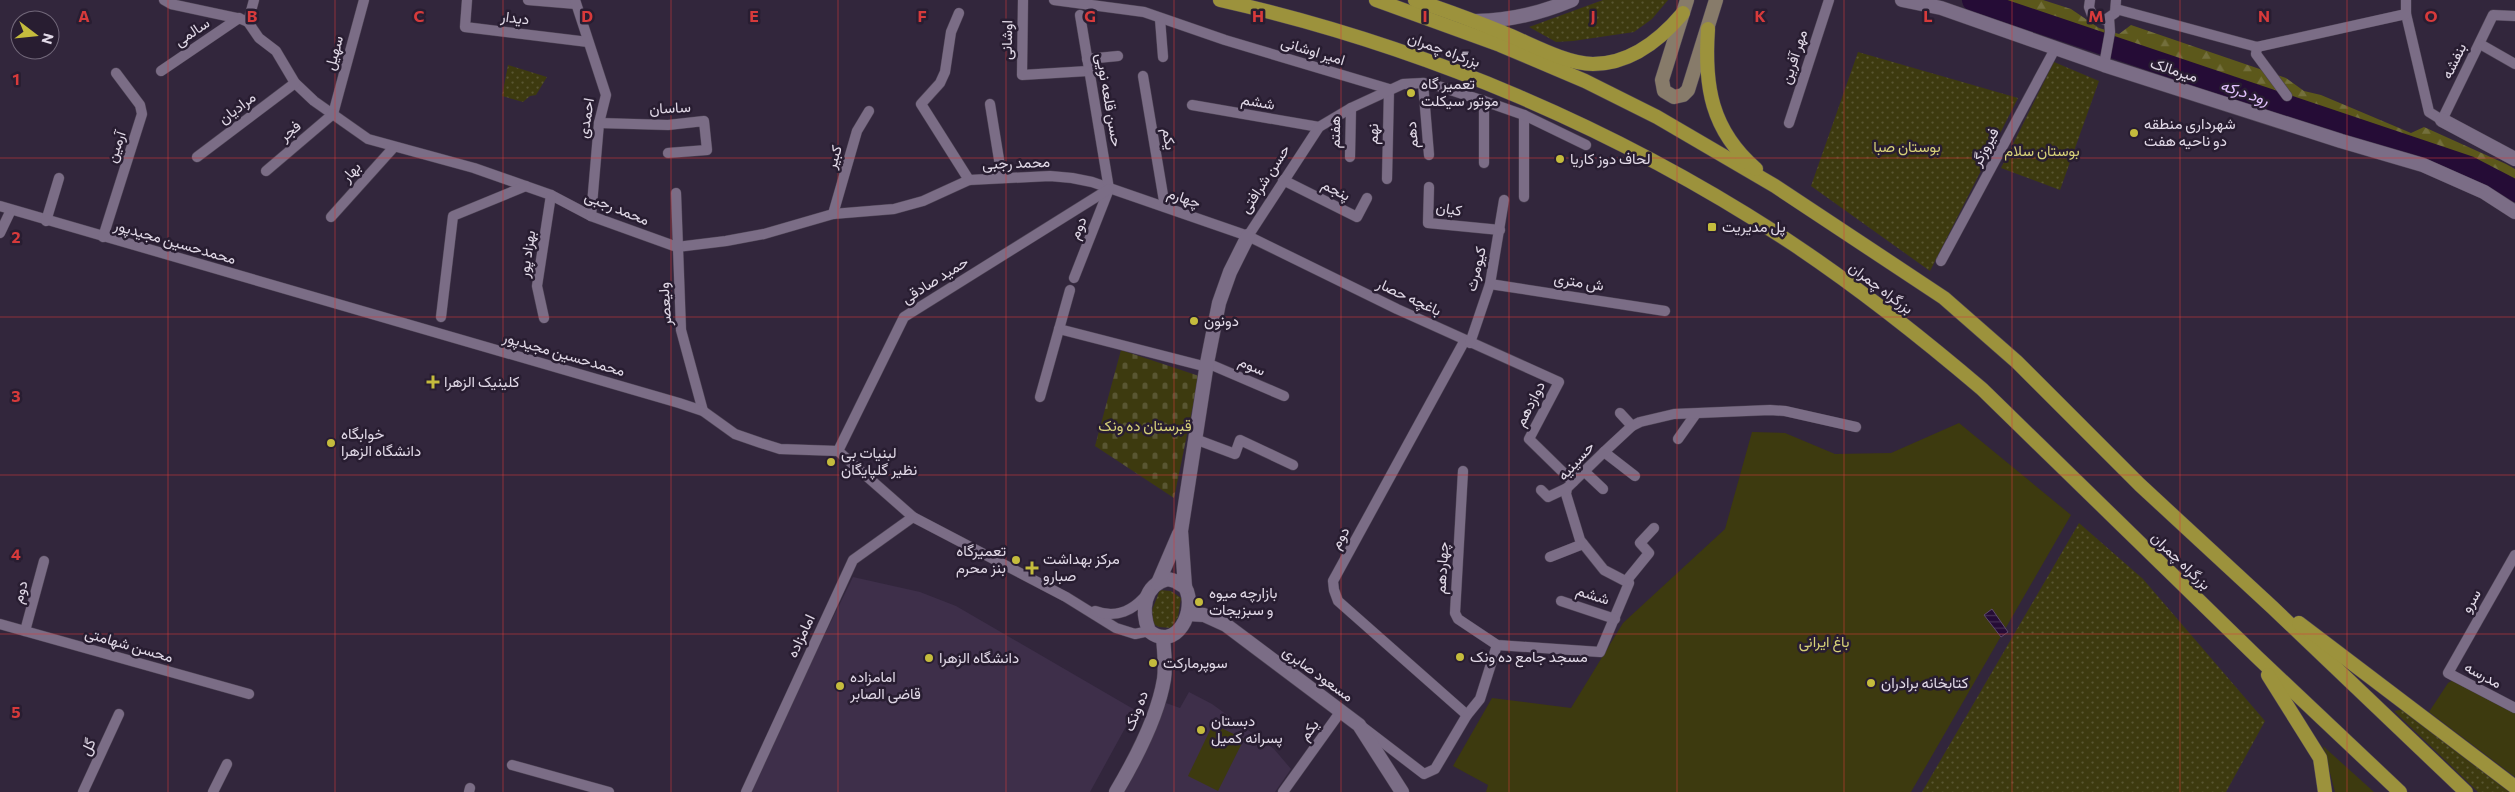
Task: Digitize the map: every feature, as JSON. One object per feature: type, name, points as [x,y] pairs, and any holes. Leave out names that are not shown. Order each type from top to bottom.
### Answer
[{"type":"highway","name":"بزرگراه چمران","points":[[1220,0],[1295,17],[1366,38],[1515,94],[1645,156],[1793,244],[1934,348],[1982,389],[2257,657],[2400,792]]},
{"type":"highway","name":"بزرگراه چمران","points":[[1376,0],[1500,45],[1585,81],[1658,117],[1775,186],[1903,269],[1980,328],[2017,362],[2140,485],[2272,606],[2466,792]]},
{"type":"highway","points":[[1415,0],[1476,22],[1570,60],[1593,64],[1614,61],[1643,50],[1666,33],[1685,7]]},
{"type":"highway","points":[[1708,30],[1705,65],[1712,104],[1724,134],[1748,163],[1775,186]]},
{"type":"highway","points":[[2272,606],[2304,626],[2515,787]]},
{"type":"highway","points":[[2257,657],[2320,758],[2325,792]]},
{"type":"main road","points":[[1685,7],[1663,78],[1663,89],[1670,96],[1683,95],[1689,86],[1716,0]]},
{"type":"street","points":[[164,0],[171,4],[243,20],[254,0]]},
{"type":"street","name":"سهیل","points":[[333,114],[364,0]]},
{"type":"street","name":"دیدار","points":[[467,0],[465,27],[588,42]]},
{"type":"street","points":[[528,0],[575,2]]},
{"type":"street","name":"اوشانی","points":[[1022,0],[1022,74],[1088,71]]},
{"type":"street","name":"امیر اوشانی","points":[[1054,0],[1144,12],[1160,19],[1389,89]]},
{"type":"street","points":[[1476,22],[1526,16],[1572,0]]},
{"type":"street","name":"مهر آفرین","points":[[1789,123],[1828,0]]},
{"type":"street","name":"میرمالک","points":[[1902,0],[1948,10],[2056,47],[2106,58],[2341,141],[2423,164],[2484,192],[2515,212]]},
{"type":"street","points":[[2406,0],[2406,14],[2428,112],[2515,160]]},
{"type":"street","points":[[2087,1],[2092,15],[2100,20],[2109,18]]},
{"type":"street","name":"احمدی","points":[[575,2],[606,95],[599,123],[591,216]]},
{"type":"street","points":[[2106,58],[2110,32],[2109,18],[2116,5],[2257,47],[2406,14]]},
{"type":"street","points":[[959,12],[951,32],[945,72],[940,83],[922,104],[969,180]]},
{"type":"street","name":"حسن قلعه نویی","points":[[1080,15],[1109,189]]},
{"type":"street","name":"بنفشه","points":[[2442,120],[2494,15],[2515,16]]},
{"type":"street","points":[[1160,19],[1164,57]]},
{"type":"street","name":"سالمی","points":[[161,70],[243,20]]},
{"type":"street","name":"محمد رجبی","points":[[243,20],[259,38],[276,51],[295,83],[314,102],[368,139],[474,168],[526,186],[551,195],[591,216],[677,247],[754,236],[833,214],[894,209],[923,201],[969,180],[1050,176],[1092,182],[1109,189]]},
{"type":"street","points":[[2480,44],[2515,64]]},
{"type":"street","name":"فیروزگر","points":[[1941,262],[2056,47]]},
{"type":"street","points":[[2257,47],[2256,54],[2287,96]]},
{"type":"street","points":[[1086,59],[1118,56]]},
{"type":"street","name":"آرمین","points":[[103,237],[142,114],[140,105],[116,73]]},
{"type":"street","name":"یکم","points":[[1143,76],[1165,207]]},
{"type":"street","name":"مرادیان","points":[[197,157],[295,83]]},
{"type":"street","name":"حسن شرافتی","points":[[1181,531],[1207,365],[1219,303],[1230,272],[1248,236],[1318,128],[1351,108],[1389,89],[1403,84],[1423,83],[1524,115],[1586,145]]},
{"type":"street","name":"دهم","points":[[1423,83],[1429,155]]},
{"type":"street","name":"نهم","points":[[1386,179],[1389,89]]},
{"type":"street","points":[[1484,101],[1484,163]]},
{"type":"street","points":[[990,104],[1002,178]]},
{"type":"street","name":"ششم","points":[[1192,105],[1318,128]]},
{"type":"street","name":"هفتم","points":[[1350,157],[1351,108]]},
{"type":"street","name":"کبیر","points":[[833,214],[857,131],[869,111]]},
{"type":"street","name":"فجر","points":[[266,171],[333,114]]},
{"type":"street","points":[[1524,115],[1524,197]]},
{"type":"street","name":"ساسان","points":[[599,123],[668,125],[704,121],[707,150],[668,153]]},
{"type":"street","name":"بهار","points":[[331,217],[394,147]]},
{"type":"street","points":[[46,221],[59,178]]},
{"type":"street","name":"پنجم","points":[[1283,180],[1357,217],[1367,198]]},
{"type":"street","points":[[441,317],[453,216],[526,186]]},
{"type":"street","name":"کیان","points":[[1429,187],[1428,223],[1500,230]]},
{"type":"street","name":"چهارم","points":[[1109,189],[1248,236]]},
{"type":"street","name":"دوم","points":[[1074,278],[1109,189]]},
{"type":"street","name":"حمید صادقی","points":[[838,451],[904,317],[1109,189]]},
{"type":"street","name":"ولیعصر","points":[[676,193],[681,330],[703,412]]},
{"type":"street","name":"بهزاد پور","points":[[544,318],[537,286],[551,195]]},
{"type":"street","name":"کیومرث","points":[[1467,342],[1490,284],[1504,200]]},
{"type":"street","name":"محمدحسین مجیدپور","points":[[0,206],[703,412],[734,434],[761,443],[780,448],[838,451]]},
{"type":"street","points":[[0,233],[11,210]]},
{"type":"street","name":"باغچه حصار","points":[[1248,236],[1467,342],[1559,382]]},
{"type":"street","name":"ش متری","points":[[1490,284],[1664,311]]},
{"type":"street","points":[[1040,397],[1070,290]]},
{"type":"street","points":[[1059,329],[1207,365]]},
{"type":"street","name":"دوم","points":[[1467,342],[1333,580],[1338,601],[1467,715]]},
{"type":"street","name":"سوم","points":[[1207,365],[1284,396]]},
{"type":"street","name":"دوازدهم","points":[[1559,382],[1529,439],[1570,485]]},
{"type":"street","name":"حسینیه","points":[[1627,580],[1604,570],[1583,544],[1566,494],[1570,485],[1632,426],[1674,414],[1695,415],[1785,411],[1856,427]]},
{"type":"street","points":[[1620,414],[1632,426]]},
{"type":"street","points":[[1678,439],[1695,415]]},
{"type":"street","points":[[1195,439],[1236,454],[1240,440],[1293,465]]},
{"type":"street","points":[[838,451],[913,517],[1080,605],[1123,631],[1135,634],[1149,631],[1163,637],[1175,634],[1188,614],[1190,598],[1185,588],[1181,531]]},
{"type":"street","points":[[1604,452],[1635,476]]},
{"type":"street","name":"چهاردهم","points":[[1463,471],[1455,613],[1458,619],[1497,645]]},
{"type":"street","points":[[1585,472],[1603,489]]},
{"type":"street","points":[[1541,490],[1548,497],[1570,485]]},
{"type":"street","name":"امامزاده","points":[[746,792],[853,560],[913,517]]},
{"type":"street","points":[[1359,725],[1424,774],[1430,773],[1435,769],[1467,715],[1480,699],[1497,645],[1600,652],[1629,587],[1627,580],[1649,553],[1640,543],[1654,528]]},
{"type":"street","points":[[1080,605],[1106,615],[1116,614],[1129,609],[1158,583],[1181,531]]},
{"type":"street","points":[[1550,556],[1583,544]]},
{"type":"street","name":"سرو","points":[[2454,661],[2515,555]]},
{"type":"street","name":"دوم","points":[[25,631],[44,561]]},
{"type":"street","points":[[1158,583],[1168,579],[1175,580],[1185,588]]},
{"type":"street","points":[[1147,594],[1144,609],[1149,631]]},
{"type":"street","name":"ششم","points":[[1561,600],[1615,619]]},
{"type":"street","name":"مسعود صابری","points":[[1188,614],[1204,615],[1226,625],[1359,725],[1402,792]]},
{"type":"street","name":"محسن شهامتی","points":[[0,624],[249,694]]},
{"type":"street","name":"ده ونک","points":[[1116,792],[1154,713],[1161,693],[1165,664],[1163,637]]},
{"type":"street","name":"مدرسه","points":[[2454,661],[2448,673],[2515,708]]},
{"type":"street","name":"یکم","points":[[1282,792],[1342,711]]},
{"type":"street","name":"گل","points":[[83,792],[119,714]]},
{"type":"street","points":[[213,792],[227,764]]},
{"type":"street","points":[[512,765],[609,792]]},
{"type":"shaded area","name":"دانشگاه الزهرا","points":[[853,577],[920,592],[956,606],[1135,710],[1090,792],[747,792]]},
{"type":"shaded area","points":[[1992,609],[2008,632],[2001,637],[1984,615]]},
{"type":"shaded area","name":"دبستان پسرانه كميل","points":[[1189,692],[1212,704],[1274,749],[1291,769],[1275,792],[1124,792],[1166,703],[1180,708]]},
{"type":"green space","points":[[1603,0],[1668,0],[1652,19],[1634,32],[1556,42],[1529,27]]},
{"type":"green space","points":[[1994,0],[2043,0],[2071,9],[2099,28],[2119,34],[2131,25],[2286,78],[2304,91],[2321,95],[2411,133],[2424,127],[2506,164],[2515,169],[2515,183],[2500,173],[2185,63]]},
{"type":"green space","name":"بوستان صبا","points":[[1858,52],[2018,98],[1930,271],[1811,186]]},
{"type":"green space","name":"بوستان سلام","points":[[2054,62],[2099,81],[2060,190],[2001,168]]},
{"type":"green space","points":[[508,65],[547,77],[536,95],[530,96],[523,102],[502,96]]},
{"type":"green space","name":"قبرستان ده ونک","points":[[1121,350],[1199,376],[1174,498],[1095,446]]},
{"type":"green space","name":"باغ ایرانی","points":[[1959,423],[2071,515],[1911,792],[1486,792],[1488,785],[1453,766],[1492,698],[1571,708],[1623,623],[1725,529],[1752,432],[1785,433],[1835,454],[1891,453]]},
{"type":"green space","points":[[2079,523],[2143,579],[2265,721],[2226,792],[1922,792]]},
{"type":"green space","points":[[1160,590],[1171,591],[1181,598],[1178,617],[1171,628],[1159,627],[1153,624],[1152,610]]},
{"type":"green space","points":[[2453,680],[2515,711],[2515,777],[2429,712],[2448,683]]},
{"type":"green space","points":[[2404,709],[2511,792],[2478,792],[2394,711]]},
{"type":"green space","points":[[1213,724],[1244,739],[1218,791],[1188,776]]},
{"type":"green space","points":[[2323,746],[2374,792],[2335,792]]},
{"type":"waterway","name":"رود درکه","points":[[1973,0],[2469,167],[2515,191]]},
{"type":"place","name":"تعمیر گاه موتور سیکلت","points":[[1411,93]]},
{"type":"place","name":"شهرداری منطقه دو ناحیه هفت","points":[[2134,133]]},
{"type":"place","name":"لحاف دوز کاریا","points":[[1560,159]]},
{"type":"place","name":"پل مدیریت","points":[[1712,227]]},
{"type":"place","name":"دونون","points":[[1194,321]]},
{"type":"place","name":"کلینیک الزهرا","points":[[433,382]]},
{"type":"place","name":"خوابگاه دانشگاه الزهرا","points":[[331,443]]},
{"type":"place","name":"لبنیات بی نظیر گلپایگان","points":[[831,462]]},
{"type":"place","name":"تعمیرگاه بنز محرم","points":[[1016,560]]},
{"type":"place","name":"مرکز بهداشت صبارو","points":[[1032,568]]},
{"type":"place","name":"بازارچه میوه و سبزیجات","points":[[1199,602]]},
{"type":"place","name":"مسجد جامع ده ونک","points":[[1460,657]]},
{"type":"place","name":"دانشگاه الزهرا","points":[[929,658]]},
{"type":"place","name":"سوپرمارکت","points":[[1153,663]]},
{"type":"place","name":"کتابخانه برادران","points":[[1871,683]]},
{"type":"place","name":"امامزاده قاضی الصابر","points":[[840,686]]},
{"type":"place","name":"دبستان پسرانه كميل","points":[[1201,730]]}]
